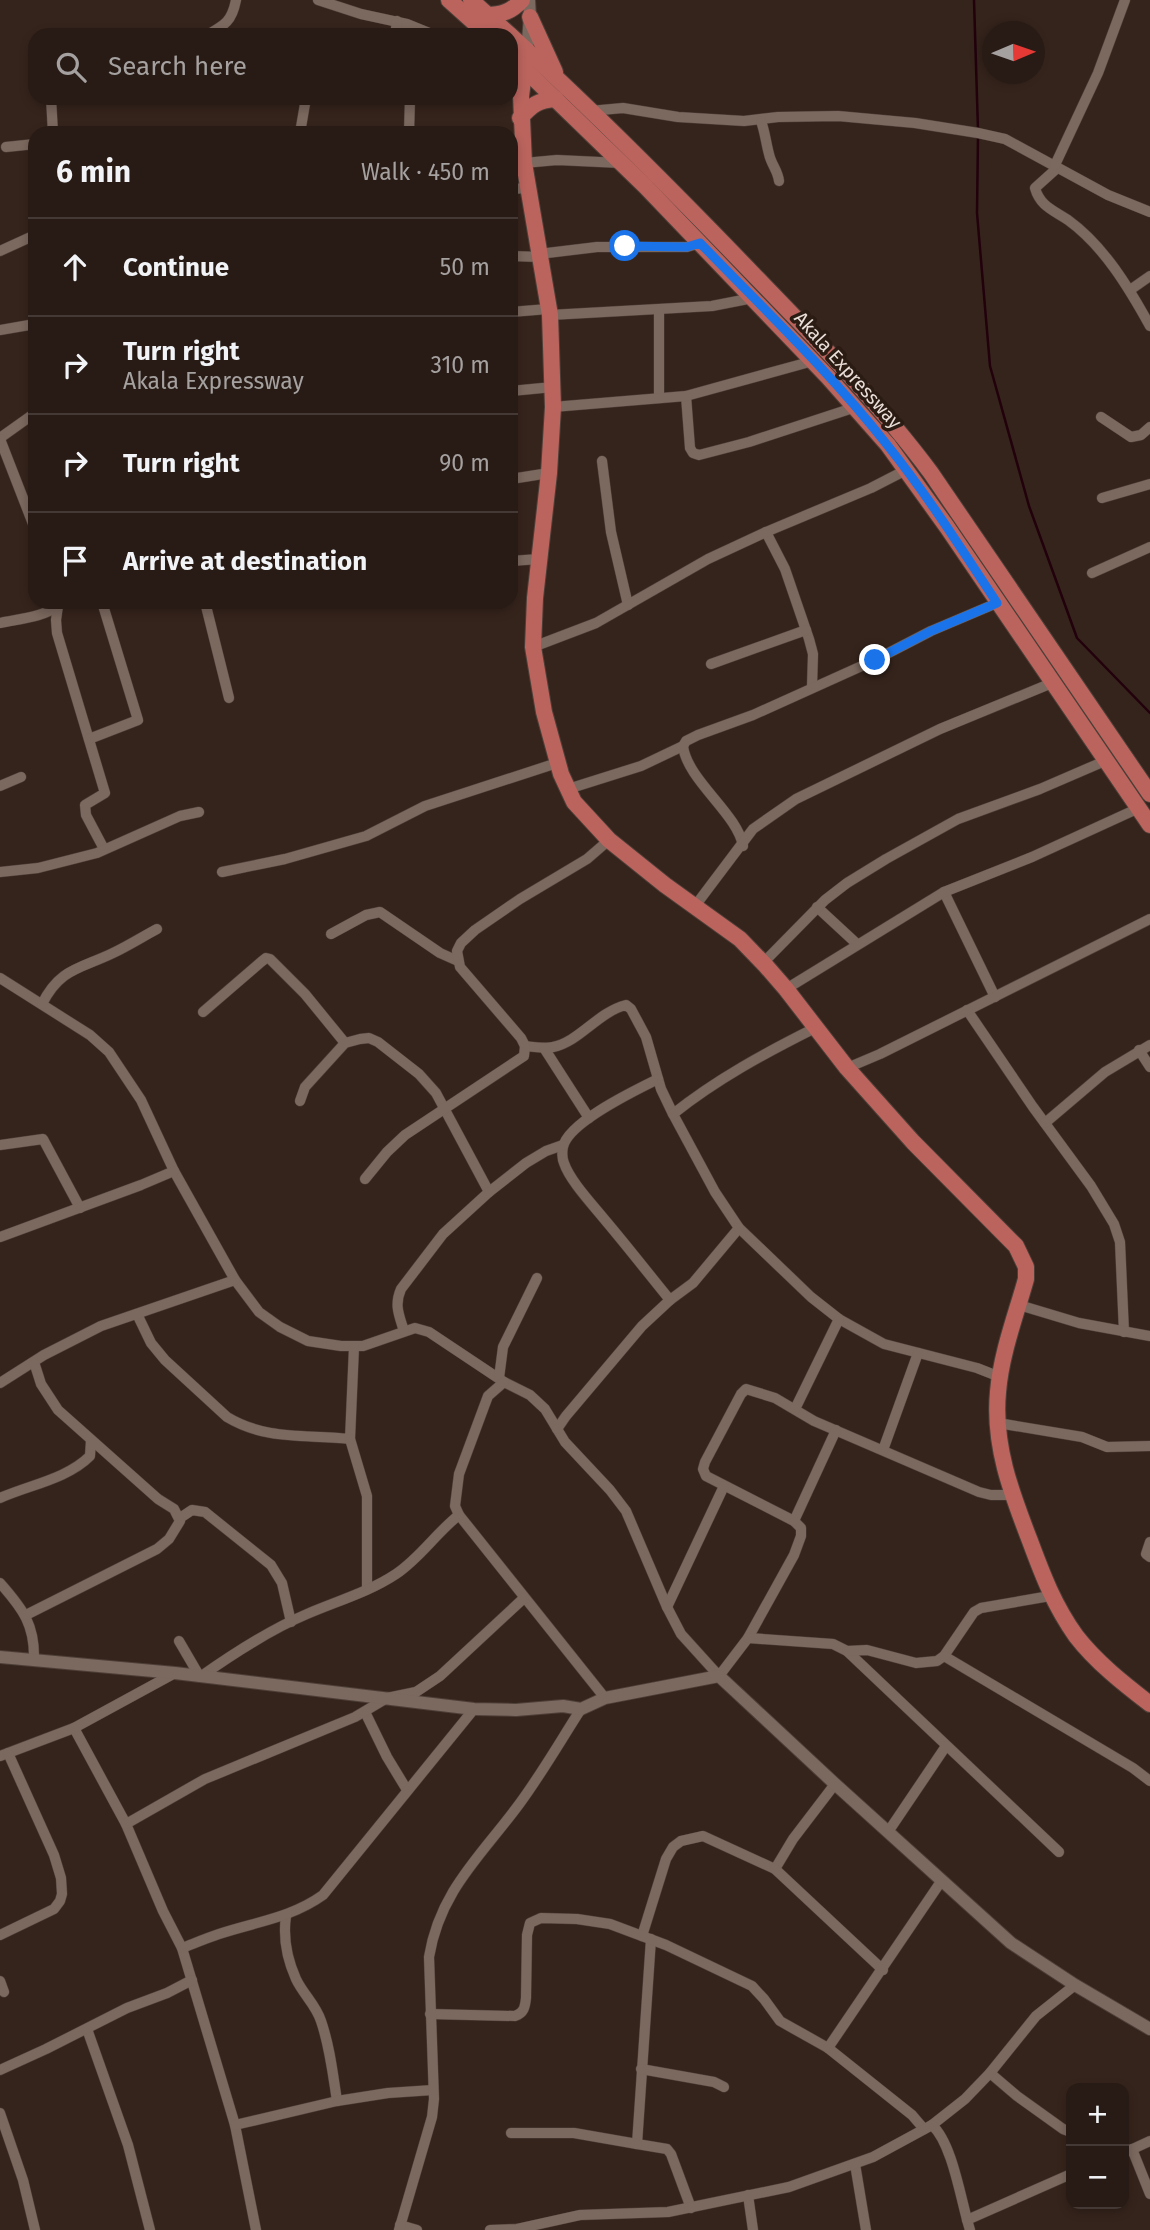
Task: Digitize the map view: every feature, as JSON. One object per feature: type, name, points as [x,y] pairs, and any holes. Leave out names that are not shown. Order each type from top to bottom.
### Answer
[{"type":"main road","name":"Akala Expressway","points":[[449,0],[486,28]]},
{"type":"main road","name":"Akala Expressway","points":[[471,0],[486,28]]},
{"type":"main road","points":[[486,28],[522,0]]},
{"type":"main road","points":[[530,17],[560,80]]},
{"type":"main road","name":"Akala Expressway","points":[[519,53],[518,72],[556,99],[621,163],[856,407],[906,470],[1150,825]]},
{"type":"main road","name":"Akala Expressway","points":[[519,53],[560,80],[658,175],[842,366],[902,435],[1150,794]]},
{"type":"main road","points":[[518,72],[524,163],[549,312],[553,407],[533,647],[544,712],[557,763],[574,802],[609,840],[740,939],[786,989],[847,1068],[912,1142],[1016,1246],[1027,1267],[1026,1279],[1000,1377],[998,1423],[999,1444],[1012,1495],[1050,1596],[1075,1635],[1090,1653],[1150,1704]]},
{"type":"main road","points":[[520,118],[539,100],[556,99]]},
{"type":"main road","points":[[1119,780],[1134,771]]},
{"type":"street","points":[[219,28],[233,16],[236,0]]},
{"type":"street","points":[[318,0],[416,28]]},
{"type":"street","points":[[519,53],[530,17],[529,0]]},
{"type":"street","points":[[1125,0],[1098,73],[1054,165],[1055,170],[1035,188],[1045,207],[1069,221],[1087,237],[1130,290],[1150,326]]},
{"type":"street","points":[[396,28],[397,21]]},
{"type":"street","points":[[51,105],[53,126]]},
{"type":"street","points":[[301,126],[305,105]]},
{"type":"street","points":[[409,126],[410,105]]},
{"type":"street","points":[[590,111],[623,108],[678,117],[761,121],[778,117],[838,116],[953,129],[1005,139],[1108,195],[1150,212]]},
{"type":"street","points":[[761,121],[767,137],[769,158],[778,172],[779,181]]},
{"type":"street","points":[[6,147],[28,145]]},
{"type":"street","points":[[524,163],[557,160],[621,163]]},
{"type":"street","points":[[518,188],[528,188]]},
{"type":"street","points":[[0,251],[28,238]]},
{"type":"street","points":[[518,256],[539,256],[611,246],[687,247],[700,243]]},
{"type":"street","points":[[1130,290],[1150,276]]},
{"type":"street","points":[[518,312],[659,310],[712,306],[753,298]]},
{"type":"street","points":[[659,310],[659,398]]},
{"type":"street","points":[[0,330],[28,325]]},
{"type":"street","points":[[553,407],[686,396],[813,360]]},
{"type":"street","points":[[518,390],[553,387]]},
{"type":"street","points":[[686,396],[690,448],[699,455],[749,442],[856,407]]},
{"type":"street","points":[[1101,417],[1131,436],[1141,435],[1150,427]]},
{"type":"street","points":[[28,418],[0,439],[28,511]]},
{"type":"street","points":[[602,461],[611,532],[628,605]]},
{"type":"street","points":[[533,647],[596,623],[708,559],[906,470]]},
{"type":"street","points":[[518,478],[549,472]]},
{"type":"street","points":[[1102,498],[1150,484]]},
{"type":"street","points":[[766,532],[785,569],[806,630],[813,654],[812,687]]},
{"type":"street","points":[[1092,573],[1150,547]]},
{"type":"street","points":[[518,560],[539,559]]},
{"type":"street","points":[[568,789],[641,766],[683,746],[686,741],[698,735],[752,715],[997,603]]},
{"type":"street","points":[[0,622],[30,617],[48,609]]},
{"type":"street","points":[[59,609],[57,633],[105,793],[87,802],[86,815],[104,849]]},
{"type":"street","points":[[89,739],[138,720],[104,609]]},
{"type":"street","points":[[207,609],[229,698]]},
{"type":"street","points":[[711,664],[806,630]]},
{"type":"street","points":[[695,906],[753,829],[796,799],[940,729],[1052,683]]},
{"type":"street","points":[[683,746],[690,766],[730,820],[743,845]]},
{"type":"street","points":[[762,963],[817,907],[847,883],[944,826],[1105,761]]},
{"type":"street","points":[[222,872],[285,859],[366,836],[425,806],[557,763]]},
{"type":"street","points":[[0,786],[21,777]]},
{"type":"street","points":[[786,989],[944,892],[1032,857],[1139,808]]},
{"type":"street","points":[[0,872],[58,864],[104,849],[180,816],[200,811]]},
{"type":"street","points":[[365,1179],[405,1135],[524,1056],[525,1046],[512,1027],[464,974],[457,951],[461,943],[475,929],[587,859],[609,840]]},
{"type":"street","points":[[944,892],[995,997]]},
{"type":"street","points":[[817,907],[857,944]]},
{"type":"street","points":[[331,934],[366,915],[380,912],[440,953],[458,961]]},
{"type":"street","points":[[847,1068],[1150,919]]},
{"type":"street","points":[[42,1003],[51,986],[60,977],[157,929]]},
{"type":"street","points":[[203,1012],[266,958],[305,994],[345,1044]]},
{"type":"street","points":[[0,978],[90,1035],[109,1052],[141,1100],[174,1171],[235,1280],[259,1312],[280,1327],[308,1341],[354,1347],[415,1328],[429,1332],[501,1380],[530,1395],[545,1409],[565,1442],[626,1511],[681,1633],[719,1676],[1011,1943],[1150,2029]]},
{"type":"street","points":[[525,1046],[552,1047],[566,1041],[605,1014],[626,1005],[631,1009],[646,1037],[658,1079],[673,1114],[715,1192],[739,1228],[839,1320],[884,1344],[977,1368],[1000,1377]]},
{"type":"street","points":[[967,1010],[1091,1186],[1114,1224],[1120,1242],[1124,1332]]},
{"type":"street","points":[[673,1114],[698,1094],[762,1054],[815,1028]]},
{"type":"street","points":[[300,1101],[304,1087],[345,1044],[369,1038],[386,1047],[419,1074],[436,1093],[489,1192]]},
{"type":"street","points":[[1045,1123],[1105,1072],[1150,1045]]},
{"type":"street","points":[[544,1048],[589,1118]]},
{"type":"street","points":[[1139,1050],[1150,1067]]},
{"type":"street","points":[[658,1079],[626,1094],[589,1118],[563,1145],[563,1163],[581,1191],[670,1300]]},
{"type":"street","points":[[0,1145],[43,1139],[80,1208]]},
{"type":"street","points":[[404,1331],[396,1307],[401,1289],[443,1234],[526,1163],[563,1145]]},
{"type":"street","points":[[0,1237],[174,1171]]},
{"type":"street","points":[[557,1429],[642,1326],[693,1283],[739,1228]]},
{"type":"street","points":[[537,1278],[503,1347],[501,1380],[488,1396],[459,1474],[455,1506],[459,1515],[605,1698]]},
{"type":"street","points":[[0,1383],[44,1355],[101,1326],[235,1280]]},
{"type":"street","points":[[1018,1305],[1079,1323],[1150,1336]]},
{"type":"street","points":[[137,1314],[150,1343],[165,1360],[237,1423],[281,1436],[349,1438]]},
{"type":"street","points":[[795,1409],[839,1320]]},
{"type":"street","points":[[354,1347],[349,1438],[368,1496],[367,1589]]},
{"type":"street","points":[[883,1450],[918,1353]]},
{"type":"street","points":[[34,1362],[41,1384],[58,1409],[159,1499],[174,1509],[180,1518]]},
{"type":"street","points":[[417,2230],[399,2227],[432,2117],[434,2099],[429,1957],[433,1935],[462,1875],[521,1803],[582,1709],[605,1698],[719,1676],[748,1637],[799,1546],[801,1528],[794,1521],[706,1476],[703,1469],[743,1391],[748,1389],[758,1392],[814,1421],[979,1492],[1012,1495]]},
{"type":"street","points":[[998,1423],[1082,1437],[1107,1447],[1150,1446]]},
{"type":"street","points":[[794,1521],[836,1430]]},
{"type":"street","points":[[0,1498],[57,1476],[84,1462],[90,1456],[91,1440]]},
{"type":"street","points":[[667,1607],[724,1486]]},
{"type":"street","points":[[26,1615],[157,1549],[178,1527],[180,1518],[192,1510],[205,1512],[271,1565],[282,1583],[291,1622]]},
{"type":"street","points":[[200,1677],[235,1652],[291,1622],[396,1574],[414,1561],[459,1515]]},
{"type":"street","points":[[1150,1542],[1146,1551],[1150,1557]]},
{"type":"street","points":[[0,1583],[26,1615],[35,1642],[34,1660]]},
{"type":"street","points":[[847,1651],[867,1650],[916,1663],[937,1661],[944,1656],[974,1612],[981,1608],[1050,1596]]},
{"type":"street","points":[[126,1824],[205,1779],[365,1712],[387,1698],[416,1692],[440,1676],[524,1598]]},
{"type":"street","points":[[748,1637],[833,1644],[847,1651],[1059,1852]]},
{"type":"street","points":[[179,1641],[200,1677]]},
{"type":"street","points":[[944,1656],[1133,1768],[1150,1781]]},
{"type":"street","points":[[0,1657],[175,1673],[474,1709],[516,1710],[563,1706],[582,1709]]},
{"type":"street","points":[[0,1935],[54,1909],[62,1894],[61,1878],[54,1855],[4,1754],[74,1728],[175,1673]]},
{"type":"street","points":[[183,1948],[218,1934],[286,1916],[309,1905],[333,1884],[474,1709]]},
{"type":"street","points":[[365,1712],[407,1790]]},
{"type":"street","points":[[74,1728],[126,1824],[163,1911],[183,1948],[234,2125],[256,2230]]},
{"type":"street","points":[[888,1832],[946,1746]]},
{"type":"street","points":[[775,1869],[793,1839],[835,1784]]},
{"type":"street","points":[[637,2144],[647,1938],[666,1858],[681,1841],[703,1836],[775,1869],[883,1970]]},
{"type":"street","points":[[828,2048],[942,1880]]},
{"type":"street","points":[[286,1916],[284,1934],[290,1963],[320,2018],[337,2101]]},
{"type":"street","points":[[430,2014],[521,2014],[526,1998],[527,1935],[530,1923],[533,1920],[577,1919],[610,1924],[752,1986],[780,2021],[828,2048],[928,2127],[939,2131],[946,2146],[968,2225],[1066,2176]]},
{"type":"street","points":[[0,2070],[127,2008],[192,1980]]},
{"type":"street","points":[[0,1981],[4,1992]]},
{"type":"street","points":[[490,2230],[517,2230],[580,2215],[691,2208],[789,2187],[873,2158],[928,2127],[964,2099],[990,2073],[1035,2016],[1075,1985]]},
{"type":"street","points":[[88,2029],[128,2145],[150,2230]]},
{"type":"street","points":[[642,2069],[714,2082],[724,2087]]},
{"type":"street","points":[[990,2073],[1017,2096],[1066,2130]]},
{"type":"street","points":[[234,2125],[337,2101],[433,2090]]},
{"type":"street","points":[[0,2113],[23,2180],[35,2230]]},
{"type":"street","points":[[511,2133],[574,2133],[667,2150],[671,2154],[691,2208]]},
{"type":"street","points":[[1129,2151],[1150,2141]]},
{"type":"street","points":[[1129,2153],[1150,2194]]},
{"type":"street","points":[[855,2164],[866,2230]]},
{"type":"street","points":[[748,2195],[753,2230]]},
{"type":"waterway","points":[[974,0],[978,130]]},
{"type":"waterway","points":[[978,136],[977,213],[990,366],[1029,506],[1077,638],[1150,713]]},
{"type":"route","points":[[625,246],[687,247],[700,243],[856,407],[888,445],[997,603],[931,631],[875,660]]}]
